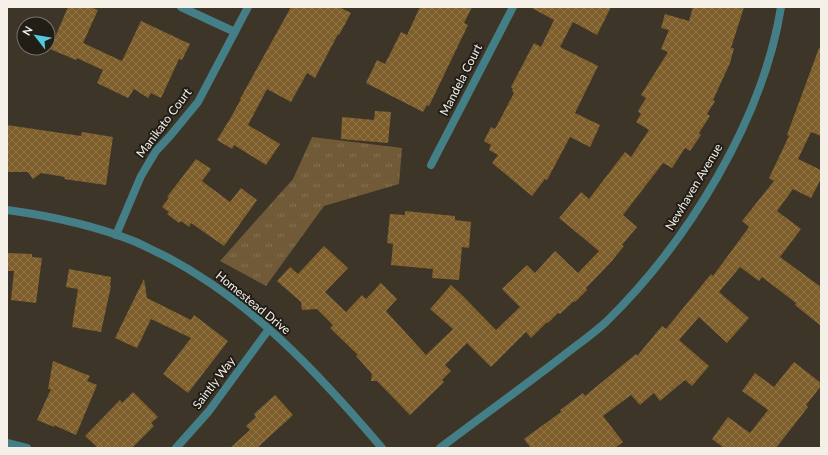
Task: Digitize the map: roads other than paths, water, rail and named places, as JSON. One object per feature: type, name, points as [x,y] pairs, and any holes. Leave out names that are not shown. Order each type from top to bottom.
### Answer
[{"type":"street","points":[[181,7],[235,32]]},
{"type":"street","name":"Manikato Court","points":[[116,235],[141,176],[156,151],[198,102],[248,7]]},
{"type":"street","name":"Mandela Court","points":[[431,165],[513,7]]},
{"type":"street","name":"Newhaven Avenue","points":[[440,448],[548,368],[605,323],[648,277],[686,227],[719,173],[747,119],[767,65],[781,7]]},
{"type":"street","name":"Homestead Drive","points":[[7,210],[43,215],[91,226],[137,242],[183,266],[221,290],[290,348],[346,405],[382,448]]},
{"type":"street","name":"Saintly Way","points":[[176,448],[209,411],[269,330]]},
{"type":"street","points":[[7,443],[28,448]]}]
